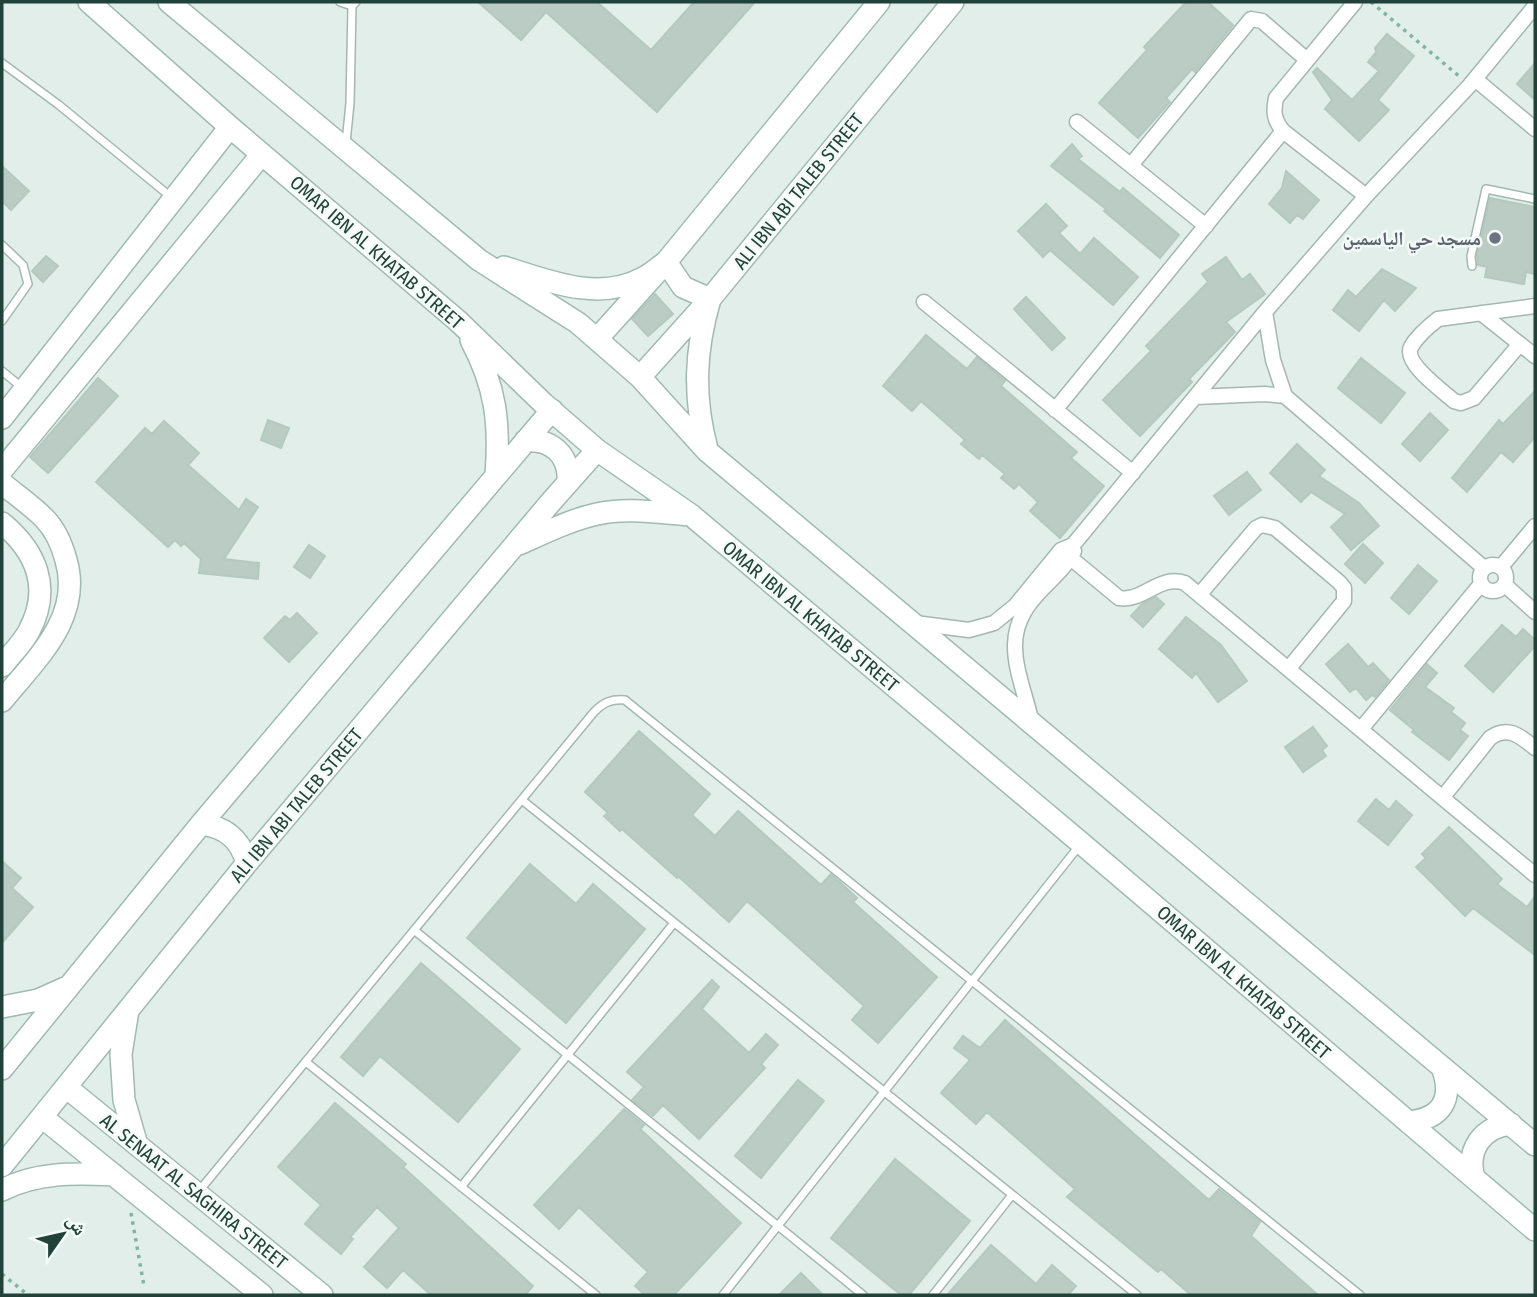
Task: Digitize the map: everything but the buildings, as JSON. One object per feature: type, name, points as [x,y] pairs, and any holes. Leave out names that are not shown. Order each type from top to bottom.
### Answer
[{"type":"street","name":"OMAR IBN AL KHATAB STREET","points":[[89,2],[107,9],[230,127],[458,321],[597,450],[691,515],[1535,1230]]},
{"type":"street","points":[[169,2],[479,260],[578,323],[640,377],[707,451],[1535,1145]]},
{"type":"street","points":[[597,339],[666,262],[879,2]]},
{"type":"street","name":"ALI IBN ABI TALEB STREET","points":[[640,377],[710,299],[953,2]]},
{"type":"street","points":[[1355,2],[1276,98],[1273,109],[1276,121],[1283,131],[1366,196]]},
{"type":"street","points":[[913,623],[956,629],[982,627],[1006,615],[1027,598],[1265,312],[1366,196],[1472,82],[1535,6]]},
{"type":"street","points":[[1131,165],[1251,19],[1262,21],[1307,60]]},
{"type":"street","points":[[1472,82],[1535,129]]},
{"type":"street","points":[[1077,122],[1206,226]]},
{"type":"street","points":[[2,418],[230,127]]},
{"type":"street","points":[[1055,410],[1283,131]]},
{"type":"street","points":[[2,470],[262,154]]},
{"type":"street","points":[[479,260],[565,286],[592,290],[619,288],[644,278],[666,262]]},
{"type":"street","points":[[666,262],[683,287],[710,299],[699,344],[697,367],[698,411],[707,451]]},
{"type":"street","points":[[924,302],[1133,472]]},
{"type":"street","points":[[1520,344],[1474,398],[1461,403],[1454,401],[1414,365],[1410,356],[1412,347],[1438,318],[1535,306]]},
{"type":"street","points":[[1265,312],[1273,360],[1285,396],[1484,568]]},
{"type":"street","points":[[1481,313],[1535,356]]},
{"type":"street","points":[[458,321],[481,359],[495,401],[498,423],[496,475]]},
{"type":"street","points":[[75,324],[102,348]]},
{"type":"street","points":[[1195,397],[1265,394],[1285,396]]},
{"type":"street","points":[[2,1069],[201,824],[552,410]]},
{"type":"street","points":[[525,441],[543,442],[558,450],[567,465],[568,482]]},
{"type":"street","name":"ALI IBN ABI TALEB STREET","points":[[2,1166],[247,863],[597,450]]},
{"type":"street","points":[[2,483],[46,519],[62,544],[70,573],[68,604],[58,632],[2,701]]},
{"type":"street","points":[[514,546],[556,527],[598,513],[691,515]]},
{"type":"street","points":[[2,523],[20,539],[34,560],[40,584],[38,609],[29,632],[2,666]]},
{"type":"street","points":[[1200,594],[1256,527],[1269,525],[1284,536],[1339,582],[1345,594],[1344,601],[1289,668]]},
{"type":"street","points":[[1501,567],[1535,526]]},
{"type":"street","points":[[1068,550],[1119,598],[1129,600],[1168,580],[1185,583],[1535,875]]},
{"type":"street","points":[[1492,565],[1501,567],[1507,575],[1505,585],[1495,592],[1490,591],[1481,584],[1480,575],[1484,568],[1492,565]]},
{"type":"street","points":[[1361,729],[1481,584]]},
{"type":"street","points":[[1505,585],[1535,612]]},
{"type":"street","points":[[1027,598],[1018,619],[1014,639],[1032,723]]},
{"type":"street","points":[[1443,797],[1490,738],[1499,732],[1509,731],[1535,748]]},
{"type":"street","points":[[201,824],[214,825],[236,839],[247,863]]},
{"type":"street","points":[[2,1007],[38,1000],[73,984]]},
{"type":"street","points":[[128,1009],[121,1054],[124,1100],[137,1145]]},
{"type":"street","points":[[1408,1122],[1423,1121],[1430,1117],[1446,1099],[1448,1083],[1443,1067]]},
{"type":"street","name":"AL SENAAT AL SAGHIRA STREET","points":[[66,1087],[322,1295]]},
{"type":"street","name":"AL SENAAT AL SAGHIRA STREET","points":[[42,1117],[262,1295]]},
{"type":"street","points":[[1474,1178],[1471,1170],[1472,1153],[1480,1138],[1494,1128],[1511,1124]]},
{"type":"street","points":[[2,1190],[15,1183],[64,1173],[120,1180]]},
{"type":"lane","points":[[340,2],[354,4],[351,103],[345,150]]},
{"type":"lane","points":[[2,63],[59,105],[173,199]]},
{"type":"lane","points":[[1472,265],[1471,256],[1486,189],[1535,199]]},
{"type":"lane","points":[[2,245],[23,265],[28,284],[2,321]]},
{"type":"lane","points":[[2,371],[24,389]]},
{"type":"lane","points":[[197,1194],[603,703],[613,699],[625,700],[1360,1295]]},
{"type":"lane","points":[[522,800],[1137,1295]]},
{"type":"lane","points":[[723,1295],[1081,843]]},
{"type":"lane","points":[[461,1187],[674,923]]},
{"type":"lane","points":[[414,930],[863,1295]]},
{"type":"lane","points":[[306,1062],[596,1295]]},
{"type":"lane","points":[[933,1295],[1012,1195]]},
{"type":"path","points":[[1371,2],[1472,82]]},
{"type":"path","points":[[120,1180],[144,1286]]},
{"type":"path","points":[[2,1274],[28,1295]]},
{"type":"place","name":"مسجد حي الياسمين","points":[[1495,238]]}]
